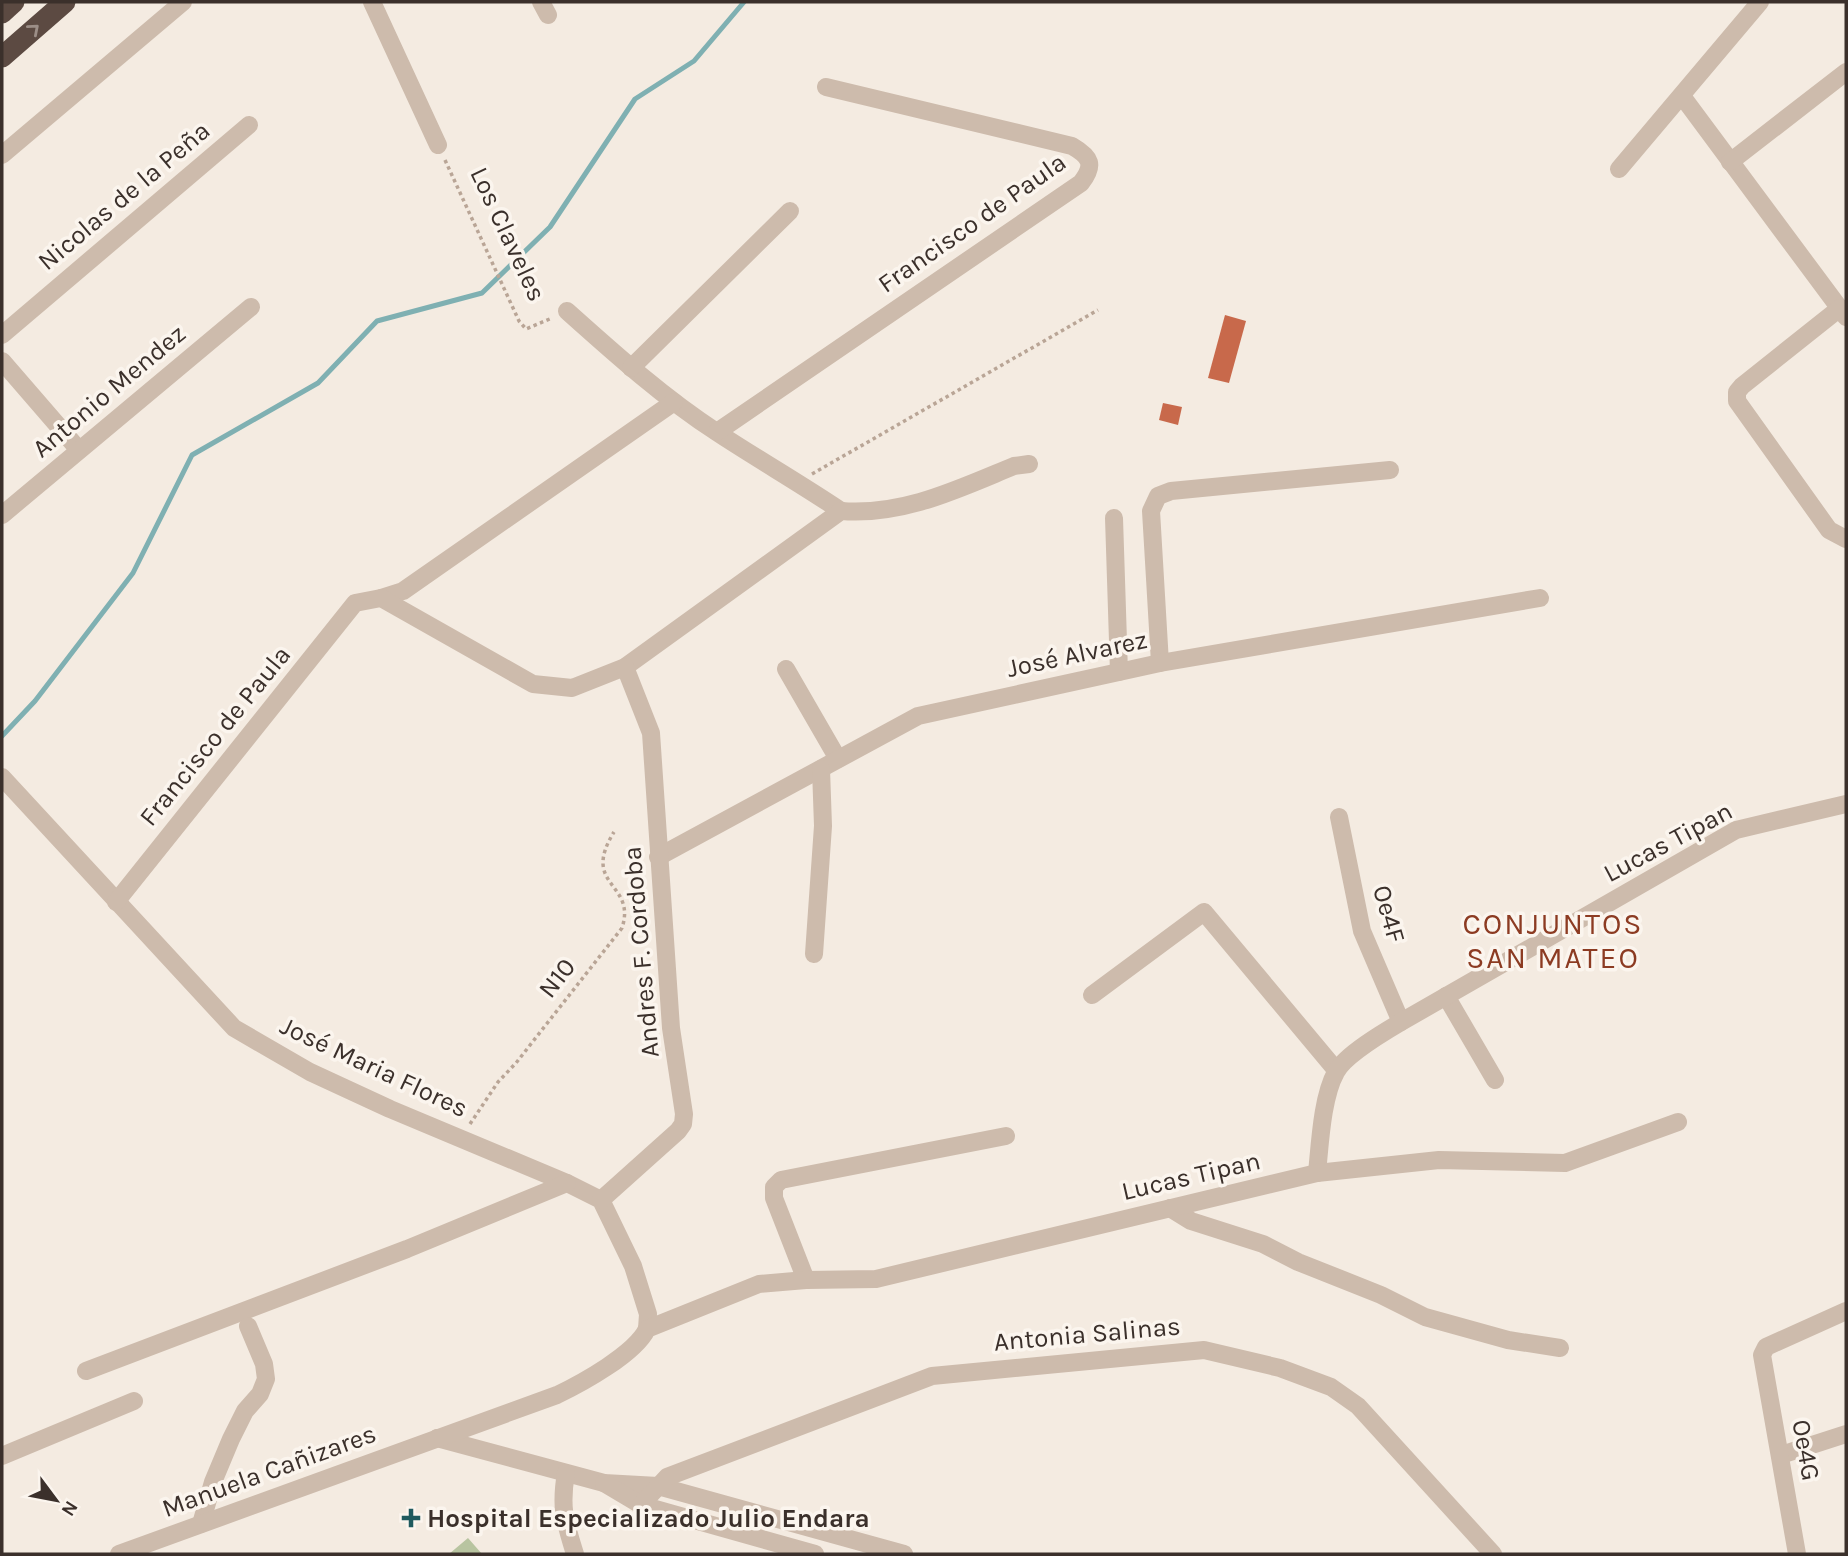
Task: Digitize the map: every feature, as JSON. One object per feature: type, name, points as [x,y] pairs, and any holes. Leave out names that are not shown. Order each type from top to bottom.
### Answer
[{"type":"highway","points":[[2,13],[14,2]]},
{"type":"highway","points":[[2,57],[65,2]]},
{"type":"street","points":[[2,155],[183,2]]},
{"type":"street","points":[[372,2],[438,145]]},
{"type":"street","points":[[1619,169],[1760,2]]},
{"type":"street","points":[[1730,162],[1846,72]]},
{"type":"street","name":"Francisco de Paula","points":[[717,432],[1081,183],[1089,172],[1090,162],[1084,153],[1072,146],[826,87]]},
{"type":"street","points":[[1682,96],[1843,313],[1742,386],[1737,392],[1737,401],[1829,530],[1846,539]]},
{"type":"street","name":"Nicolas de la Peña","points":[[2,335],[249,125]]},
{"type":"street","points":[[631,368],[790,211]]},
{"type":"street","name":"Antonio Mendez","points":[[2,515],[251,307]]},
{"type":"street","name":"Los Claveles","points":[[567,311],[674,402],[841,511]]},
{"type":"street","points":[[2,361],[79,450]]},
{"type":"street","points":[[381,598],[403,591],[674,402]]},
{"type":"street","points":[[381,598],[533,684],[572,688],[625,667],[841,511],[864,513],[906,507],[1014,466],[1029,464]]},
{"type":"street","points":[[1160,663],[1151,511],[1158,496],[1171,491],[1390,470]]},
{"type":"street","points":[[1114,518],[1119,672]]},
{"type":"street","name":"Francisco de Paula","points":[[116,902],[355,603],[381,598]]},
{"type":"street","name":"José Alvarez","points":[[658,857],[918,716],[1160,663],[1540,598]]},
{"type":"street","name":"Andres F. Cordoba","points":[[601,1200],[669,1140],[683,1124],[684,1114],[671,1028],[651,733],[625,667]]},
{"type":"street","points":[[786,669],[838,760]]},
{"type":"street","points":[[814,954],[823,826],[821,769]]},
{"type":"street","name":"José Maria Flores","points":[[2,778],[234,1028],[310,1072],[601,1200]]},
{"type":"street","name":"Lucas Tipan","points":[[1336,1070],[1367,1043],[1401,1022],[1736,830],[1846,806]]},
{"type":"street","name":"Oe4F","points":[[1339,817],[1362,931],[1401,1022]]},
{"type":"street","points":[[1092,995],[1204,912],[1336,1070],[1323,1115],[1317,1173]]},
{"type":"street","points":[[1446,996],[1495,1080]]},
{"type":"street","name":"Lucas Tipan","points":[[437,1438],[557,1395],[582,1383],[630,1349],[648,1329],[758,1284],[876,1279],[1317,1173],[1438,1160],[1565,1163],[1678,1122]]},
{"type":"street","points":[[806,1280],[774,1198],[774,1187],[781,1180],[1006,1136]]},
{"type":"street","points":[[86,1371],[407,1249],[567,1183]]},
{"type":"street","points":[[601,1200],[633,1266],[648,1314],[648,1329]]},
{"type":"street","points":[[1170,1208],[1191,1221],[1264,1244],[1298,1262],[1381,1295],[1424,1317],[1508,1340],[1560,1348]]},
{"type":"street","name":"Oe4G","points":[[1797,1554],[1762,1355],[1766,1347],[1846,1311]]},
{"type":"street","points":[[201,1524],[213,1482],[232,1439],[245,1411],[260,1394],[266,1379],[264,1364],[248,1326]]},
{"type":"street","name":"Antonia Salinas","points":[[641,1505],[667,1477],[932,1376],[1203,1350],[1280,1368],[1343,1393],[1359,1406],[1493,1554]]},
{"type":"street","points":[[2,1456],[134,1401]]},
{"type":"street","points":[[1781,1455],[1846,1434]]},
{"type":"street","points":[[437,1438],[604,1483],[658,1486],[904,1554]]},
{"type":"street","name":"Manuela Cañizares","points":[[119,1554],[437,1438]]},
{"type":"street","points":[[566,1473],[563,1514],[575,1554]]},
{"type":"street","points":[[604,1483],[641,1505],[815,1554]]},
{"type":"path","name":"Los Claveles","points":[[438,145],[519,321],[526,329],[567,311]]},
{"type":"path","points":[[798,482],[1098,310]]},
{"type":"path","name":"N10","points":[[463,1139],[477,1111],[498,1082],[516,1063],[622,928],[626,915],[623,902],[604,873],[602,860],[606,845],[614,832]]},
{"type":"green space","points":[[468,1538],[482,1554],[449,1554]]},
{"type":"building","points":[[1225,315],[1246,321],[1229,383],[1208,378]]},
{"type":"building","points":[[1163,403],[1182,407],[1178,425],[1159,420]]},
{"type":"waterway","points":[[2,736],[35,701],[133,573],[192,455],[318,383],[377,321],[482,293],[550,227],[635,99],[694,61],[744,2]]},
{"type":"place","name":"Hospital Especializado Julio Endara","points":[[411,1518]]},
{"type":"district","name":"CONJUNTOS SAN MATEO","points":[[1553,941]]}]
